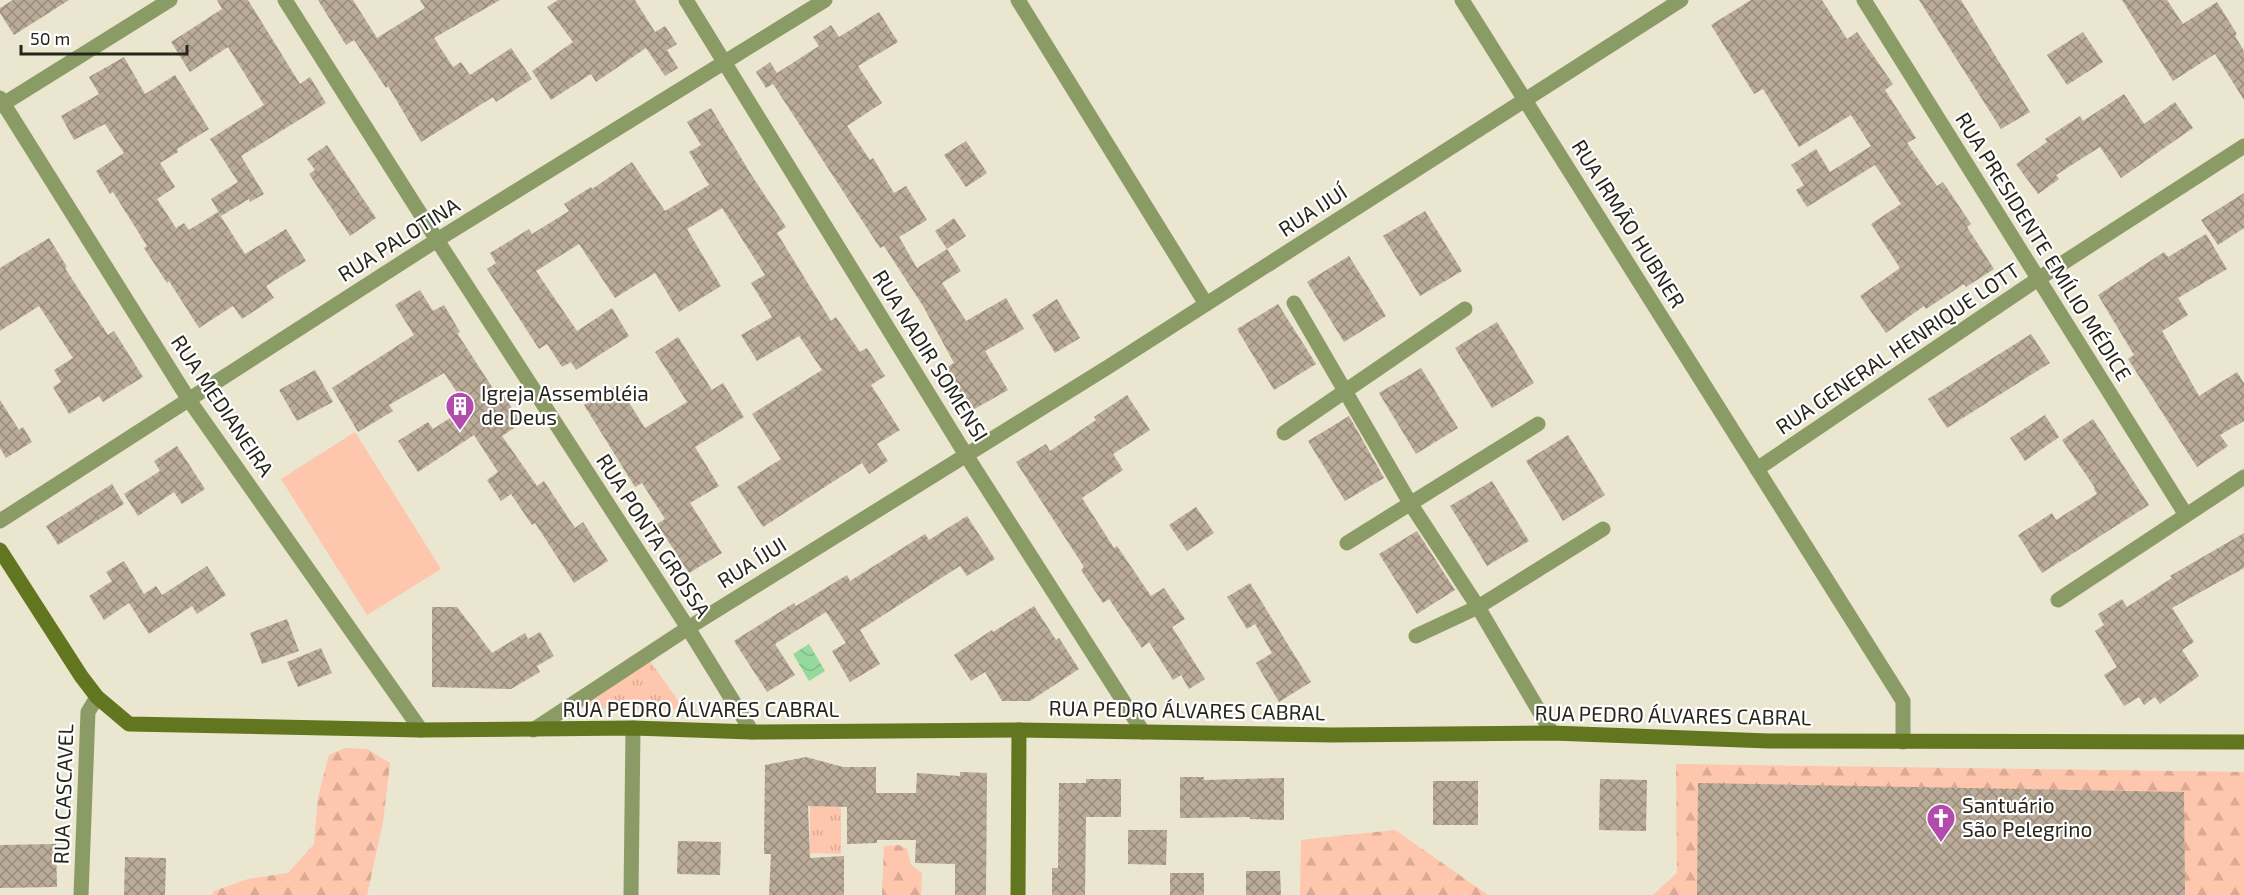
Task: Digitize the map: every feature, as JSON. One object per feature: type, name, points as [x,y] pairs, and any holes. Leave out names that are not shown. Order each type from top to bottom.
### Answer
[{"type":"street","points":[[1,103],[170,0]]},
{"type":"street","name":"RUA PONTA GROSSA","points":[[285,0],[688,628],[752,732]]},
{"type":"street","name":"RUA NADIR SOMENSI","points":[[686,0],[966,455],[1143,732]]},
{"type":"street","name":"RUA PALOTINA","points":[[0,521],[437,240],[825,0]]},
{"type":"street","points":[[1018,0],[1206,303]]},
{"type":"street","name":"RUA IRMÃO HUBNER","points":[[1462,0],[1904,701],[1903,742]]},
{"type":"street","name":"RUA IJUÍ","points":[[966,455],[1681,0]]},
{"type":"street","name":"RUA PRESIDENTE EMÍLIO MÉDICE","points":[[1864,0],[2186,515]]},
{"type":"street","name":"RUA MEDIANEIRA","points":[[1,103],[189,400],[421,730]]},
{"type":"street","name":"RUA GENERAL HENRIQUE LOTT","points":[[1757,470],[2038,279],[2244,146]]},
{"type":"street","points":[[1294,303],[1410,503],[1478,607],[1552,734]]},
{"type":"street","points":[[1284,433],[1465,309]]},
{"type":"street","points":[[1347,543],[1538,424]]},
{"type":"street","name":"RUA ÍJUI","points":[[533,730],[688,628],[966,455]]},
{"type":"street","points":[[2058,600],[2244,477]]},
{"type":"street","points":[[1416,636],[1478,607],[1603,529]]},
{"type":"street","points":[[0,550],[97,697]]},
{"type":"street","name":"RUA PEDRO ÁLVARES CABRAL","points":[[97,697],[129,724],[421,730],[633,728],[752,732],[1019,730],[1333,735],[1552,734],[1769,741],[2244,742]]},
{"type":"street","name":"RUA CASCAVEL","points":[[81,895],[88,712],[97,697]]},
{"type":"street","points":[[631,895],[633,728]]},
{"type":"street","points":[[1018,895],[1019,730]]},
{"type":"green space","points":[[355,432],[441,569],[367,615],[281,479]]},
{"type":"green space","points":[[650,661],[684,709],[579,708]]},
{"type":"green space","points":[[345,748],[367,749],[390,763],[383,822],[367,895],[212,895],[214,891],[248,879],[288,873],[314,844],[318,797],[329,755]]},
{"type":"green space","name":"Santuário São Pelegrino","points":[[1676,764],[2244,772],[2244,895],[1653,895],[1677,873]]},
{"type":"green space","points":[[810,806],[841,807],[841,854],[810,853]]},
{"type":"green space","points":[[1395,830],[1488,895],[1300,895],[1301,840]]},
{"type":"green space","points":[[899,845],[907,849],[911,865],[922,873],[921,895],[882,895],[884,846]]},
{"type":"water","points":[[809,644],[825,671],[809,681],[793,654]]},
{"type":"building","points":[[13,0],[69,0],[14,35],[0,13],[0,8]]},
{"type":"building","points":[[217,0],[248,0],[300,84],[310,77],[326,103],[241,156],[264,194],[250,202],[249,199],[221,216],[211,199],[238,182],[210,139],[264,105],[228,47],[190,72],[171,42],[222,9]]},
{"type":"building","points":[[318,0],[353,0],[377,38],[425,8],[420,0],[500,0],[434,38],[453,67],[461,62],[470,75],[511,48],[532,79],[496,102],[493,97],[421,142],[388,86],[386,88],[354,40],[346,45]]},
{"type":"building","points":[[558,0],[635,0],[655,32],[665,26],[677,44],[667,50],[678,68],[665,76],[646,48],[596,82],[591,74],[551,100],[532,71],[573,42],[547,7]]},
{"type":"building","points":[[1751,0],[1822,0],[1847,39],[1857,32],[1893,84],[1885,90],[1916,138],[1907,143],[1937,186],[1943,182],[1971,224],[1967,227],[1994,269],[1966,287],[1964,284],[1926,309],[1924,306],[1886,333],[1860,296],[1900,268],[1871,224],[1901,204],[1875,165],[1807,207],[1796,190],[1804,185],[1791,165],[1816,149],[1830,172],[1871,146],[1851,115],[1799,147],[1763,89],[1754,94],[1711,25]]},
{"type":"building","points":[[1919,0],[1961,0],[2030,112],[2001,129]]},
{"type":"building","points":[[2122,0],[2167,0],[2183,24],[2217,2],[2237,34],[2235,36],[2244,51],[2244,100],[2215,54],[2173,81]]},
{"type":"building","points":[[879,12],[898,42],[858,66],[882,103],[847,126],[870,160],[873,158],[894,193],[906,186],[927,220],[899,237],[917,268],[947,249],[961,271],[942,283],[966,321],[1006,298],[1024,329],[985,351],[1008,390],[971,411],[946,368],[954,363],[923,306],[884,246],[880,248],[773,84],[766,88],[756,72],[770,62],[777,73],[819,46],[813,37],[831,25],[839,37]]},
{"type":"building","points":[[2083,32],[2103,62],[2067,85],[2047,55]]},
{"type":"building","points":[[124,57],[145,94],[175,75],[209,129],[177,149],[178,152],[160,163],[175,187],[157,199],[176,228],[184,223],[189,230],[218,212],[245,254],[286,229],[306,261],[266,286],[274,298],[242,319],[233,306],[199,328],[169,281],[167,283],[144,248],[147,246],[113,192],[110,194],[96,171],[124,153],[105,124],[74,140],[61,116],[99,94],[89,77]]},
{"type":"building","points":[[2124,94],[2144,124],[2175,102],[2193,128],[2121,178],[2100,147],[2056,175],[2059,179],[2038,194],[2016,164],[2047,142],[2045,139],[2080,116],[2083,121]]},
{"type":"building","points":[[711,108],[786,227],[777,233],[831,321],[836,317],[860,352],[867,348],[885,376],[871,385],[900,430],[877,444],[888,461],[869,474],[862,463],[763,527],[737,487],[781,459],[752,414],[822,370],[799,336],[757,361],[741,335],[772,317],[751,283],[765,275],[722,208],[687,229],[721,286],[679,312],[655,273],[615,298],[579,244],[536,271],[577,331],[612,308],[629,336],[576,370],[571,362],[562,367],[547,344],[539,349],[487,269],[496,263],[490,253],[529,229],[532,234],[569,211],[564,204],[591,187],[592,189],[632,162],[665,211],[709,185],[689,152],[701,145],[687,122]]},
{"type":"building","points":[[966,141],[987,173],[966,187],[944,155]]},
{"type":"building","points":[[327,145],[376,218],[350,236],[309,174],[315,170],[307,159]]},
{"type":"building","points":[[2244,193],[2244,228],[2218,245],[2201,220]]},
{"type":"building","points":[[1425,211],[1462,271],[1420,296],[1383,236]]},
{"type":"building","points":[[954,218],[966,236],[947,249],[935,231]]},
{"type":"building","points":[[2206,234],[2227,269],[2178,298],[2188,315],[2162,331],[2199,396],[2237,372],[2244,383],[2244,421],[2220,435],[2228,446],[2197,467],[2128,359],[2134,355],[2098,295],[2164,252],[2168,257]]},
{"type":"building","points":[[49,238],[67,267],[65,268],[108,335],[114,331],[143,377],[103,402],[99,396],[69,414],[53,387],[61,382],[54,370],[73,358],[39,306],[0,331],[0,268]]},
{"type":"building","points":[[1349,256],[1386,316],[1344,342],[1307,282]]},
{"type":"building","points":[[420,290],[433,311],[444,305],[460,332],[457,333],[494,390],[498,387],[522,423],[502,436],[537,486],[544,481],[575,528],[583,522],[608,561],[574,583],[535,523],[532,525],[511,494],[501,501],[487,480],[498,472],[474,435],[418,472],[398,441],[428,422],[433,429],[467,407],[444,373],[389,405],[393,411],[358,432],[332,388],[414,335],[395,305]]},
{"type":"building","points":[[1057,299],[1080,338],[1055,353],[1032,315]]},
{"type":"building","points":[[1278,304],[1316,364],[1274,390],[1237,329]]},
{"type":"building","points":[[1497,322],[1534,383],[1492,408],[1455,348]]},
{"type":"building","points":[[2031,334],[2050,363],[1947,428],[1928,399]]},
{"type":"building","points":[[678,337],[712,390],[723,383],[744,417],[695,447],[719,486],[690,503],[722,553],[689,573],[657,524],[665,519],[642,483],[635,487],[584,405],[618,385],[645,428],[687,402],[655,352]]},
{"type":"building","points":[[1421,368],[1458,428],[1416,454],[1379,393]]},
{"type":"building","points":[[315,370],[333,402],[297,421],[279,390]]},
{"type":"building","points":[[1127,395],[1150,430],[1113,454],[1123,470],[1082,498],[1114,548],[1117,546],[1151,596],[1164,588],[1185,619],[1172,627],[1205,679],[1189,689],[1181,675],[1173,680],[1149,642],[1142,648],[1109,599],[1103,603],[1081,570],[1084,567],[1016,462],[1046,444],[1050,451],[1096,420],[1094,417]]},
{"type":"building","points":[[0,400],[19,430],[23,427],[32,442],[6,458],[0,448]]},
{"type":"building","points":[[2045,415],[2059,437],[2025,461],[2010,438]]},
{"type":"building","points":[[1349,416],[1384,478],[1345,501],[1308,441]]},
{"type":"building","points":[[2093,419],[2149,505],[2042,573],[2018,535],[2052,513],[2056,520],[2097,494],[2062,440]]},
{"type":"building","points":[[1568,435],[1605,495],[1563,521],[1526,461]]},
{"type":"building","points":[[177,446],[205,489],[182,504],[174,492],[138,516],[124,494],[160,471],[154,461]]},
{"type":"building","points":[[1492,481],[1529,541],[1487,566],[1450,506]]},
{"type":"building","points":[[112,484],[124,504],[58,545],[46,526]]},
{"type":"building","points":[[1196,507],[1214,533],[1187,551],[1169,525]]},
{"type":"building","points":[[967,516],[995,559],[967,576],[960,566],[860,630],[880,664],[850,682],[832,651],[846,643],[826,612],[775,644],[795,675],[767,692],[734,641],[794,603],[796,606],[847,575],[850,581],[925,534],[929,540]]},
{"type":"building","points":[[1417,531],[1455,590],[1417,614],[1379,554]]},
{"type":"building","points":[[2244,533],[2244,568],[2172,608],[2194,642],[2182,650],[2199,676],[2160,704],[2155,697],[2144,705],[2139,697],[2124,706],[2104,675],[2117,667],[2095,631],[2104,625],[2098,614],[2122,599],[2127,607],[2172,578],[2170,576]]},
{"type":"building","points":[[124,561],[144,594],[156,586],[162,595],[207,566],[226,595],[197,614],[192,606],[149,634],[129,603],[104,620],[89,596],[112,581],[106,572]]},
{"type":"building","points":[[1250,583],[1311,682],[1279,702],[1256,663],[1272,653],[1255,624],[1247,629],[1227,597]]},
{"type":"building","points":[[1034,606],[1056,640],[1059,638],[1079,669],[1030,701],[1002,701],[985,672],[971,681],[954,655]]},
{"type":"building","points":[[432,607],[457,607],[492,653],[525,633],[528,639],[540,632],[554,656],[537,666],[540,672],[511,689],[432,687]]},
{"type":"building","points":[[287,619],[299,651],[262,664],[250,633]]},
{"type":"building","points":[[321,648],[332,673],[298,687],[287,662]]},
{"type":"building","points":[[806,757],[843,767],[876,767],[876,793],[916,793],[917,773],[960,776],[960,772],[987,773],[986,895],[955,895],[955,864],[915,863],[916,840],[877,840],[877,843],[847,844],[847,807],[808,806],[810,858],[844,856],[844,895],[769,895],[771,854],[764,854],[765,765]]},
{"type":"building","points":[[1180,777],[1204,777],[1204,780],[1284,778],[1284,820],[1250,819],[1250,817],[1180,818]]},
{"type":"building","points":[[1086,779],[1121,779],[1121,817],[1086,817],[1085,895],[1052,895],[1052,868],[1058,868],[1059,783],[1086,783]]},
{"type":"building","points":[[1600,779],[1647,780],[1646,831],[1599,830]]},
{"type":"building","points":[[1433,781],[1478,781],[1478,825],[1433,825]]},
{"type":"building","name":"Santuário São Pelegrino","points":[[1698,783],[2184,792],[2185,895],[1697,895]]},
{"type":"building","points":[[1128,830],[1167,830],[1166,865],[1128,864]]},
{"type":"building","points":[[678,841],[721,842],[720,875],[677,874]]},
{"type":"building","points":[[56,844],[57,887],[0,888],[0,845]]},
{"type":"building","points":[[125,857],[166,858],[165,895],[124,895]]},
{"type":"building","points":[[1246,871],[1280,871],[1281,895],[1246,895]]},
{"type":"building","points":[[1170,873],[1204,873],[1204,895],[1170,895]]},
{"type":"place","name":"Igreja Assembléia de Deus","points":[[460,432]]},
{"type":"place","name":"Santuário São Pelegrino","points":[[1941,844]]}]
